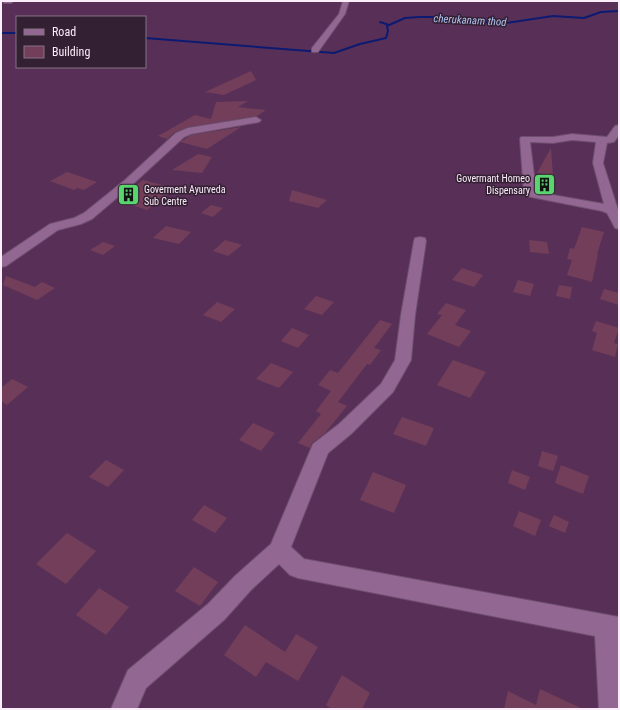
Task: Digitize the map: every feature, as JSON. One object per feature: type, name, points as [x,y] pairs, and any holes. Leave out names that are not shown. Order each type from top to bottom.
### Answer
[{"type":"street","points":[[315,50],[342,14],[346,1]]},
{"type":"street","points":[[1,263],[54,227],[77,221],[88,216],[129,182],[180,135],[188,131],[256,120]]},
{"type":"street","points":[[619,128],[598,163],[612,211],[619,225]]},
{"type":"street","points":[[610,141],[572,137],[553,140],[525,139],[530,194],[597,205],[612,211]]},
{"type":"street","points":[[124,709],[137,679],[216,612],[243,583],[279,550],[320,449],[345,429],[387,388],[403,360],[408,315],[420,242]]},
{"type":"street","points":[[279,550],[298,568],[612,628],[612,709]]},
{"type":"building","points":[[251,71],[256,80],[224,95],[205,92]]},
{"type":"building","points":[[248,101],[238,107],[266,110],[257,116],[188,127],[175,132],[167,139],[158,136],[195,115],[211,119],[216,102]]},
{"type":"building","points":[[241,127],[207,149],[180,142],[191,135]]},
{"type":"building","points":[[551,148],[553,176],[537,173]]},
{"type":"building","points":[[198,154],[212,157],[202,173],[172,170]]},
{"type":"building","points":[[67,172],[97,182],[84,190],[77,188],[74,190],[50,181]]},
{"type":"building","points":[[143,180],[166,186],[162,190],[171,192],[147,210],[117,200]]},
{"type":"building","points":[[292,190],[327,200],[318,208],[289,201]]},
{"type":"building","points":[[211,205],[223,208],[213,217],[201,213]]},
{"type":"building","points":[[166,226],[191,232],[179,244],[153,238]]},
{"type":"building","points":[[582,227],[604,232],[597,254],[592,282],[567,275],[572,260],[567,259],[570,248],[574,249]]},
{"type":"building","points":[[225,240],[242,245],[228,256],[213,251]]},
{"type":"building","points":[[529,240],[547,242],[549,254],[530,252]]},
{"type":"building","points":[[103,242],[115,246],[103,255],[90,250]]},
{"type":"building","points":[[462,268],[483,275],[474,287],[452,280]]},
{"type":"building","points":[[6,276],[35,287],[42,282],[55,288],[37,300],[3,285]]},
{"type":"building","points":[[518,280],[534,284],[530,296],[513,292]]},
{"type":"building","points":[[559,285],[572,287],[570,299],[556,296]]},
{"type":"building","points":[[604,289],[619,293],[619,305],[600,299]]},
{"type":"building","points":[[316,296],[334,302],[322,315],[304,309]]},
{"type":"building","points":[[217,302],[235,309],[221,322],[203,315]]},
{"type":"building","points":[[446,303],[466,310],[455,325],[471,331],[459,347],[427,334],[442,315],[437,314]]},
{"type":"building","points":[[380,320],[392,324],[374,348],[381,350],[370,365],[367,364],[338,402],[347,406],[325,433],[312,443],[310,448],[298,443],[321,414],[316,411],[331,391],[318,385],[330,370],[338,373]]},
{"type":"building","points":[[596,321],[619,328],[614,343],[618,344],[615,357],[592,350],[597,333],[592,331]]},
{"type":"building","points":[[292,328],[309,335],[298,348],[281,341]]},
{"type":"building","points":[[453,360],[486,372],[470,398],[437,385]]},
{"type":"building","points":[[271,363],[293,372],[279,388],[256,379]]},
{"type":"building","points":[[12,379],[28,387],[7,405],[1,401],[1,388]]},
{"type":"building","points":[[402,417],[434,428],[426,446],[393,434]]},
{"type":"building","points":[[253,423],[275,433],[261,451],[239,440]]},
{"type":"building","points":[[542,451],[558,456],[553,471],[538,466]]},
{"type":"building","points":[[106,460],[124,470],[108,487],[89,477]]},
{"type":"building","points":[[561,465],[589,476],[583,494],[555,483]]},
{"type":"building","points":[[512,470],[530,477],[525,490],[508,483]]},
{"type":"building","points":[[373,472],[406,485],[394,513],[360,500]]},
{"type":"building","points":[[204,505],[227,518],[215,533],[192,520]]},
{"type":"building","points":[[519,511],[541,520],[535,536],[513,526]]},
{"type":"building","points":[[554,515],[569,522],[565,533],[549,526]]},
{"type":"building","points":[[67,533],[96,551],[66,584],[36,564]]},
{"type":"building","points":[[194,567],[218,582],[200,606],[175,591]]},
{"type":"building","points":[[99,588],[129,607],[106,635],[76,615]]},
{"type":"building","points":[[245,625],[285,652],[296,634],[318,647],[298,681],[266,662],[256,677],[224,655]]},
{"type":"building","points":[[342,675],[370,693],[362,709],[332,709],[326,705]]},
{"type":"building","points":[[540,689],[583,709],[504,709],[508,691],[536,705]]},
{"type":"waterway","name":"cherukanam thod","points":[[146,38],[334,53],[360,44],[386,38],[388,31],[387,26],[405,18],[446,17],[500,24],[553,16],[584,18],[601,12],[619,11]]},
{"type":"waterway","name":"cherukanam thod","points":[[380,22],[389,25]]},
{"type":"waterway","name":"cherukanam thod","points":[[1,33],[16,33]]},
{"type":"place","name":"Govermant Homeo Dispensary","points":[[545,184]]},
{"type":"place","name":"Goverment Ayurveda Sub Centre","points":[[129,195]]}]
